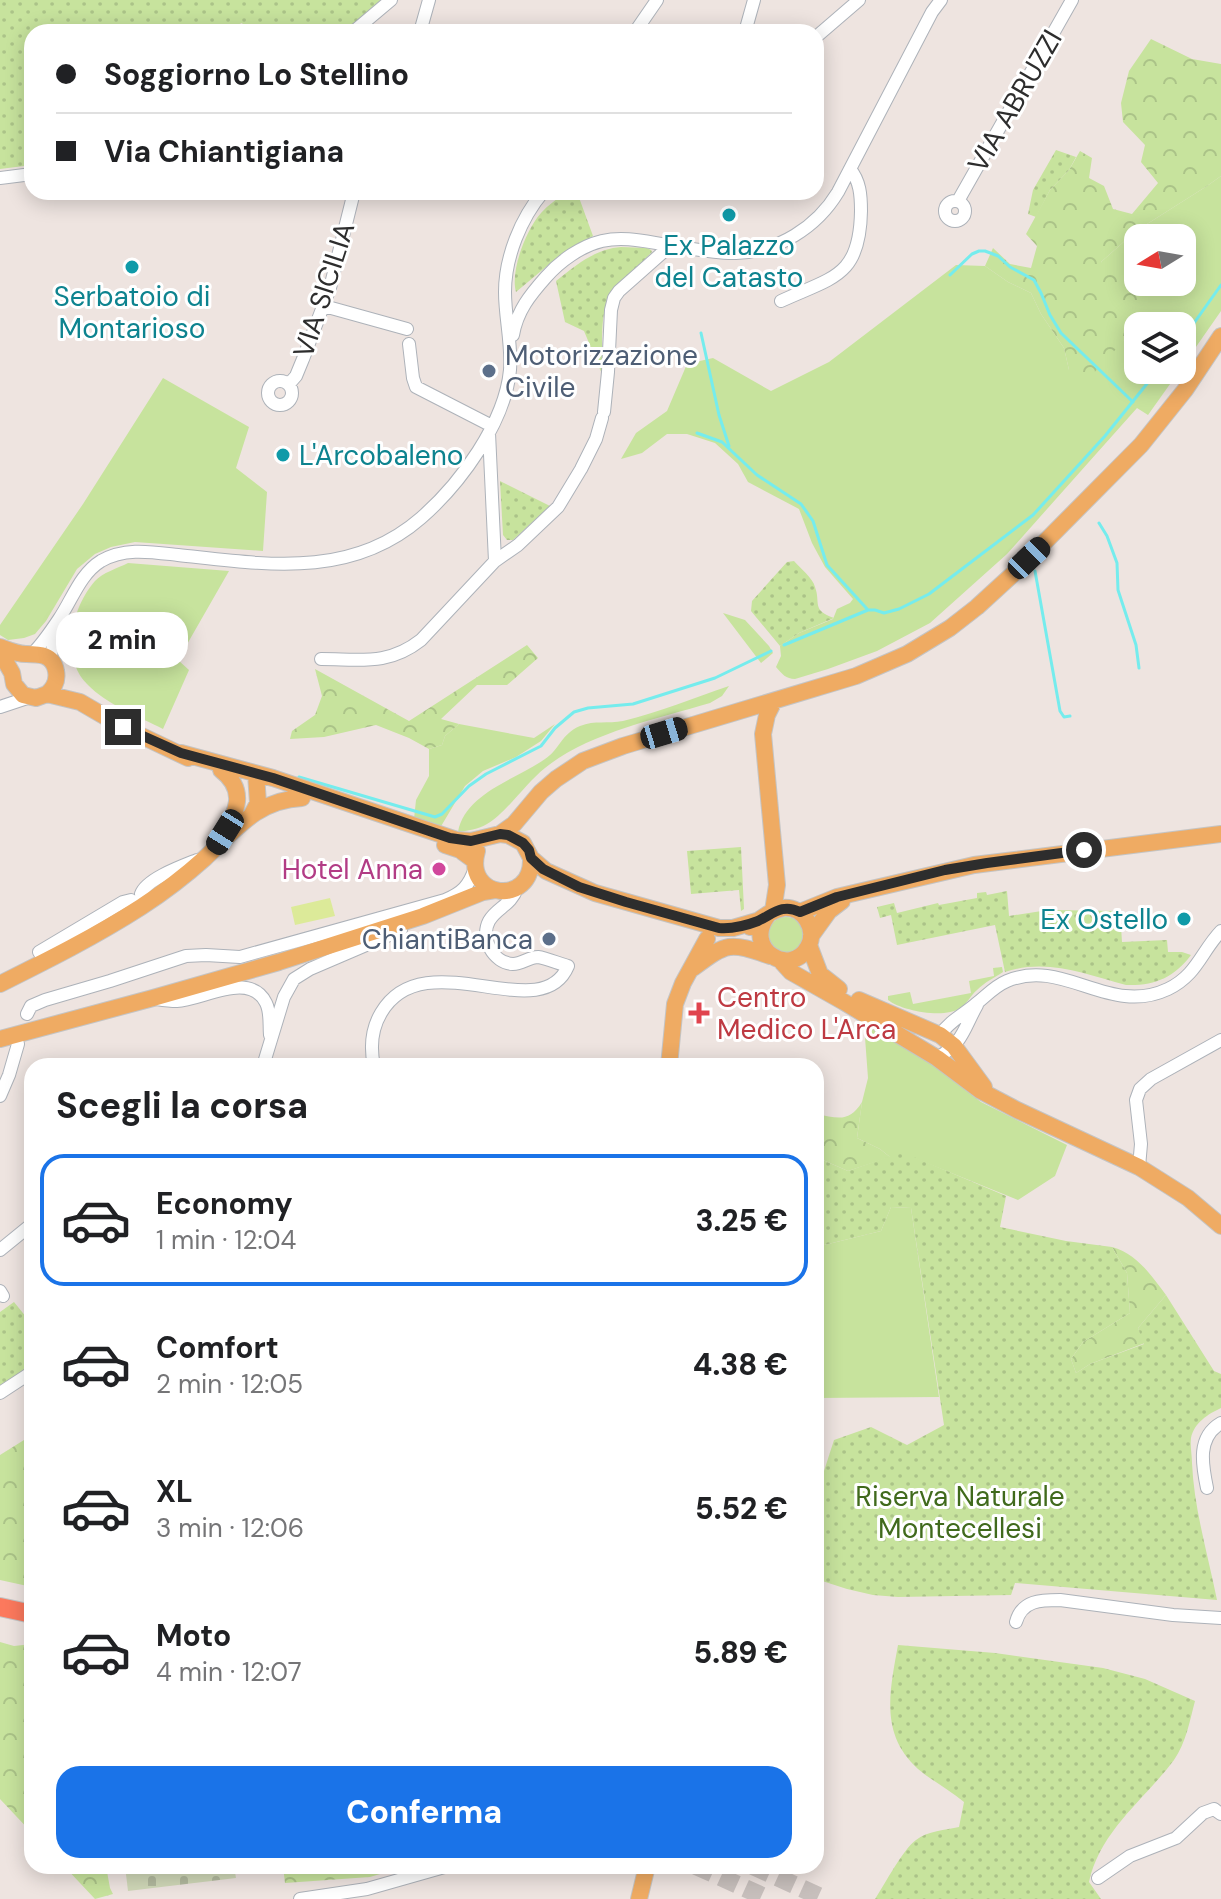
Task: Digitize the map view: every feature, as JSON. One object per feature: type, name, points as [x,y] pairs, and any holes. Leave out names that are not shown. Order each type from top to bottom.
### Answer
[{"type":"highway","points":[[0,1595],[24,1600]]},
{"type":"highway","points":[[0,1607],[24,1612]]},
{"type":"main road","points":[[475,865],[480,846],[511,827],[541,792],[583,761],[623,746],[838,682],[895,660],[935,638],[977,607],[1148,436],[1185,390],[1221,336]]},
{"type":"main road","points":[[38,696],[54,685],[55,665],[45,655],[0,650],[18,690],[38,696],[80,702]]},
{"type":"main road","points":[[13,679],[16,662],[30,653]]},
{"type":"main road","points":[[56,680],[80,702],[123,727],[200,763],[262,778],[302,798],[455,848],[465,853],[475,865],[478,877],[495,891]]},
{"type":"main road","points":[[774,701],[763,734],[777,885],[762,925],[760,936],[765,950],[791,972],[937,1058],[977,1089],[1133,1164],[1188,1198],[1221,1226]]},
{"type":"main road","points":[[746,709],[763,734]]},
{"type":"main road","points":[[181,753],[457,840],[508,835],[523,843],[531,858],[530,872],[520,886]]},
{"type":"main road","points":[[221,770],[236,788],[237,805]]},
{"type":"main road","points":[[210,853],[248,789],[262,778]]},
{"type":"main road","points":[[252,814],[258,803],[262,778]]},
{"type":"main road","points":[[0,984],[144,905],[180,879],[252,814],[278,801],[302,798]]},
{"type":"main road","points":[[523,843],[528,810]]},
{"type":"main road","points":[[670,1058],[675,1004],[683,983],[707,939],[712,936],[739,933],[780,909],[796,910],[945,870],[1221,834]]},
{"type":"main road","points":[[531,858],[546,871],[579,887],[690,921],[723,929],[766,916]]},
{"type":"main road","points":[[0,1039],[279,962],[423,916],[483,892],[550,884],[579,887]]},
{"type":"main road","points":[[777,885],[810,925],[810,940],[820,974],[831,984],[876,1008],[958,1042],[965,1061],[992,1098]]},
{"type":"main road","points":[[690,921],[716,944],[743,947],[789,960],[799,956],[836,905],[866,891]]},
{"type":"main road","points":[[692,969],[727,946]]},
{"type":"main road","points":[[639,1899],[645,1874]]},
{"type":"street","points":[[362,24],[391,0]]},
{"type":"street","points":[[422,24],[429,0]]},
{"type":"street","points":[[640,24],[657,0]]},
{"type":"street","points":[[747,24],[754,0]]},
{"type":"street","points":[[824,30],[859,0]]},
{"type":"street","name":"VIA ABRUZZI","points":[[958,201],[1072,0]]},
{"type":"street","points":[[30,653],[59,619],[90,570],[117,554],[149,552],[299,565],[328,562],[372,548],[408,528],[434,506],[466,467],[490,429],[507,389],[511,346],[518,316],[529,296],[560,264],[597,242],[628,239],[735,253],[765,248],[804,230],[833,200],[937,4]]},
{"type":"street","points":[[781,301],[835,276],[849,263],[858,240],[861,211],[859,184],[850,169]]},
{"type":"street","points":[[0,178],[24,175]]},
{"type":"street","name":"VIA SICILIA","points":[[289,384],[296,376],[324,306],[352,200]]},
{"type":"street","points":[[511,346],[505,289],[507,269],[524,220],[538,200]]},
{"type":"street","points":[[321,659],[384,659],[409,649],[428,634],[495,561],[518,545],[560,504],[589,454],[603,415],[614,298],[671,245]]},
{"type":"street","points":[[511,254],[510,296],[518,300],[529,296]]},
{"type":"street","points":[[324,306],[407,329]]},
{"type":"street","points":[[409,344],[413,378],[418,388],[490,429]]},
{"type":"street","points":[[490,429],[495,561]]},
{"type":"street","points":[[50,659],[59,619]]},
{"type":"street","points":[[0,706],[13,679]]},
{"type":"street","points":[[0,706],[38,696]]},
{"type":"street","points":[[27,1014],[31,1006],[45,1000],[186,956],[240,957],[445,900],[470,882],[475,865]]},
{"type":"street","points":[[373,1058],[371,1043],[378,1019],[391,1000],[409,989],[423,983],[445,980],[499,988],[537,989],[555,984],[565,973],[568,966],[538,957],[512,964],[495,955],[488,943],[487,928],[492,917],[520,886]]},
{"type":"street","points":[[495,891],[501,909]]},
{"type":"street","points":[[265,1058],[287,991],[299,975],[412,926],[423,916]]},
{"type":"street","points":[[940,1035],[950,1022],[995,988],[1018,977],[1056,977],[1117,996],[1152,995],[1184,979],[1221,931]]},
{"type":"street","points":[[537,989],[548,980],[550,962]]},
{"type":"street","points":[[153,998],[178,1001],[230,989],[249,988],[261,995],[266,1003],[271,1038]]},
{"type":"street","points":[[937,1058],[958,1042],[979,1002]]},
{"type":"street","points":[[1133,1164],[1139,1131],[1136,1100],[1140,1089],[1151,1079],[1221,1040]]},
{"type":"street","points":[[0,1096],[18,1044]]},
{"type":"street","points":[[0,1250],[24,1230]]},
{"type":"street","points":[[0,1393],[24,1377]]},
{"type":"street","points":[[1207,1488],[1203,1456],[1205,1443],[1209,1432],[1221,1423]]},
{"type":"street","points":[[1016,1622],[1024,1607],[1045,1600],[1221,1618]]},
{"type":"street","points":[[1098,1878],[1130,1856],[1176,1838],[1207,1811],[1214,1809],[1221,1814]]},
{"type":"street","points":[[300,1899],[367,1889],[420,1874]]},
{"type":"green space","points":[[0,0],[383,0],[354,24],[24,24],[24,166],[0,169]]},
{"type":"green space","points":[[1151,39],[1192,59],[1221,64],[1221,176],[1147,224],[1124,224],[1124,242],[1101,262],[1124,281],[1124,296],[1142,296],[1151,303],[1145,312],[1124,312],[1124,341],[1090,377],[1069,370],[1064,348],[1031,293],[985,266],[993,248],[1010,264],[1031,268],[1037,246],[1026,234],[1050,190],[1069,170],[1080,151],[1092,158],[1089,178],[1104,186],[1113,209],[1132,214],[1158,183],[1141,162],[1145,145],[1123,122],[1121,103],[1129,71]]},
{"type":"green space","points":[[1056,150],[1076,157],[1069,170],[1050,190],[1036,217],[1028,214],[1033,190]]},
{"type":"green space","points":[[1221,176],[1221,311],[1196,347],[1196,312],[1124,314],[1101,262],[1124,242],[1124,296],[1196,296],[1196,224],[1147,224]]},
{"type":"green space","points":[[556,200],[580,200],[593,236],[559,256],[516,292],[517,262],[535,220]]},
{"type":"green space","points":[[621,247],[647,248],[652,252],[609,296],[603,324],[602,374],[584,331],[565,322],[556,281],[594,254]]},
{"type":"green space","points":[[956,265],[985,266],[1031,293],[1064,348],[1069,370],[1114,350],[1124,340],[1124,384],[1170,384],[1148,415],[1137,408],[1007,554],[930,623],[877,651],[795,679],[782,674],[776,667],[781,656],[780,646],[799,633],[833,619],[837,609],[853,599],[825,567],[799,509],[748,482],[738,464],[715,443],[687,434],[667,434],[642,453],[621,459],[636,433],[667,411],[687,364],[713,358],[771,391],[829,362]]},
{"type":"green space","points":[[163,378],[249,427],[236,468],[267,492],[263,551],[135,542],[111,547],[95,554],[77,569],[35,634],[8,640],[0,635],[0,625],[83,504]]},
{"type":"green space","points":[[500,481],[550,506],[513,540],[507,540],[503,535]]},
{"type":"green space","points":[[794,561],[814,584],[819,609],[834,618],[799,633],[780,646],[751,611],[752,601],[787,562]]},
{"type":"green space","points":[[128,563],[229,571],[178,660],[189,670],[163,729],[104,698],[87,684],[74,660],[72,632],[80,604],[95,581]]},
{"type":"green space","points":[[723,613],[745,620],[773,653],[761,663]]},
{"type":"green space","points":[[527,645],[538,658],[507,685],[477,685],[441,719],[459,724],[445,736],[442,745],[429,749],[376,725],[324,737],[290,739],[292,731],[315,715],[322,696],[315,669],[409,721]]},
{"type":"green space","points":[[729,686],[722,696],[710,703],[624,728],[581,745],[545,768],[487,824],[458,832],[463,818],[481,797],[545,759],[574,729],[591,723],[617,722],[636,717]]},
{"type":"green space","points":[[459,724],[534,738],[555,724],[541,741],[516,757],[483,771],[465,786],[440,828],[414,819],[416,800],[429,776],[429,749],[442,745],[445,736]]},
{"type":"green space","points":[[741,847],[744,909],[741,911],[739,890],[691,894],[687,851]]},
{"type":"green space","points":[[1007,891],[1009,916],[1048,910],[1120,911],[1122,942],[1167,940],[1168,952],[1191,955],[1178,970],[1163,979],[1136,985],[1051,967],[1005,972],[995,925],[897,945],[891,915],[880,918],[877,907],[894,903],[897,913],[977,898],[977,893],[986,892],[987,895]]},
{"type":"green space","points":[[330,898],[335,916],[295,925],[291,907]]},
{"type":"green space","points":[[786,917],[799,922],[804,935],[799,948],[786,953],[773,948],[768,935],[773,922]]},
{"type":"green space","points":[[1002,967],[1003,972],[953,1011],[924,1012],[888,1000],[888,996],[910,992],[913,1004],[971,993],[969,981],[994,976],[993,968]]},
{"type":"green space","points":[[864,1024],[934,1066],[981,1102],[1067,1145],[1055,1176],[1018,1200],[902,1153],[890,1157],[857,1138],[868,1078]]},
{"type":"green space","points":[[862,1102],[857,1138],[890,1157],[848,1171],[824,1160],[824,1115],[848,1116]]},
{"type":"green space","name":"Riserva Naturale Montecellesi","points":[[902,1152],[1006,1196],[1000,1227],[1112,1247],[1127,1273],[1130,1313],[1083,1342],[1071,1359],[1076,1373],[1090,1364],[1144,1344],[1138,1328],[1166,1295],[1214,1371],[1221,1374],[1221,1408],[1198,1423],[1191,1441],[1195,1497],[1217,1600],[1015,1583],[1011,1595],[898,1597],[873,1595],[824,1582],[824,1471],[834,1440],[871,1427],[907,1445],[944,1425],[911,1208],[891,1207],[881,1231],[824,1245],[824,1160],[848,1171]]},
{"type":"green space","points":[[891,1207],[911,1208],[939,1397],[824,1398],[824,1245],[881,1231]]},
{"type":"green space","points":[[1112,1247],[1136,1260],[1166,1295],[1138,1328],[1145,1343],[1090,1364],[1076,1373],[1071,1359],[1083,1342],[1130,1313],[1127,1273]]},
{"type":"green space","points":[[14,1302],[24,1314],[24,1373],[0,1387],[0,1312]]},
{"type":"green space","points":[[24,1440],[24,1585],[0,1580],[0,1455]]},
{"type":"green space","points":[[0,1642],[24,1645],[24,1824],[0,1799]]},
{"type":"green space","points":[[898,1645],[995,1653],[1103,1668],[1145,1679],[1195,1701],[1187,1731],[1174,1760],[1124,1817],[1103,1847],[1089,1882],[1101,1899],[875,1899],[916,1840],[959,1827],[964,1802],[918,1769],[897,1741],[890,1711]]},
{"type":"green space","points":[[72,1874],[107,1874],[113,1894],[95,1899]]},
{"type":"green space","points":[[126,1874],[235,1874],[236,1878],[128,1891]]},
{"type":"green space","points":[[284,1874],[380,1874],[370,1877],[285,1883]]},
{"type":"waterway","points":[[950,275],[972,254],[985,251],[1034,280],[1061,333],[1133,402]]},
{"type":"waterway","points":[[1196,320],[1221,285]]},
{"type":"waterway","points":[[701,333],[729,446]]},
{"type":"waterway","points":[[784,645],[868,610],[884,613],[929,594],[1033,515],[1105,436],[1147,384]]},
{"type":"waterway","points":[[697,433],[722,442],[757,475],[801,504],[813,521],[827,565],[868,610]]},
{"type":"waterway","points":[[1099,523],[1117,563],[1118,590],[1136,645],[1139,668]]},
{"type":"waterway","points":[[1035,571],[1060,711],[1064,717],[1070,716]]},
{"type":"waterway","points":[[299,777],[435,817],[486,774],[541,746],[555,728],[574,712],[633,704],[715,678],[771,651]]},
{"type":"tunnel","points":[[714,1874],[769,1899]]},
{"type":"tunnel","points":[[770,1874],[825,1899]]},
{"type":"place","name":"Ex Palazzo del Catasto","points":[[729,215]]},
{"type":"place","name":"Serbatoio di Montarioso","points":[[132,267]]},
{"type":"place","name":"Motorizzazione Civile","points":[[489,371]]},
{"type":"place","name":"L'Arcobaleno","points":[[283,455]]},
{"type":"place","name":"Hotel Anna","points":[[439,869]]},
{"type":"place","name":"Ex Ostello","points":[[1184,919]]},
{"type":"place","name":"ChiantiBanca","points":[[549,939]]},
{"type":"place","name":"Centro Medico L'Arca","points":[[699,1013]]},
{"type":"route","points":[[123,727],[181,753],[273,778],[457,840],[508,835],[523,843],[531,858],[543,869],[579,887],[719,928],[733,928],[757,921],[780,909],[800,912],[837,897],[945,870],[1084,850]]}]
